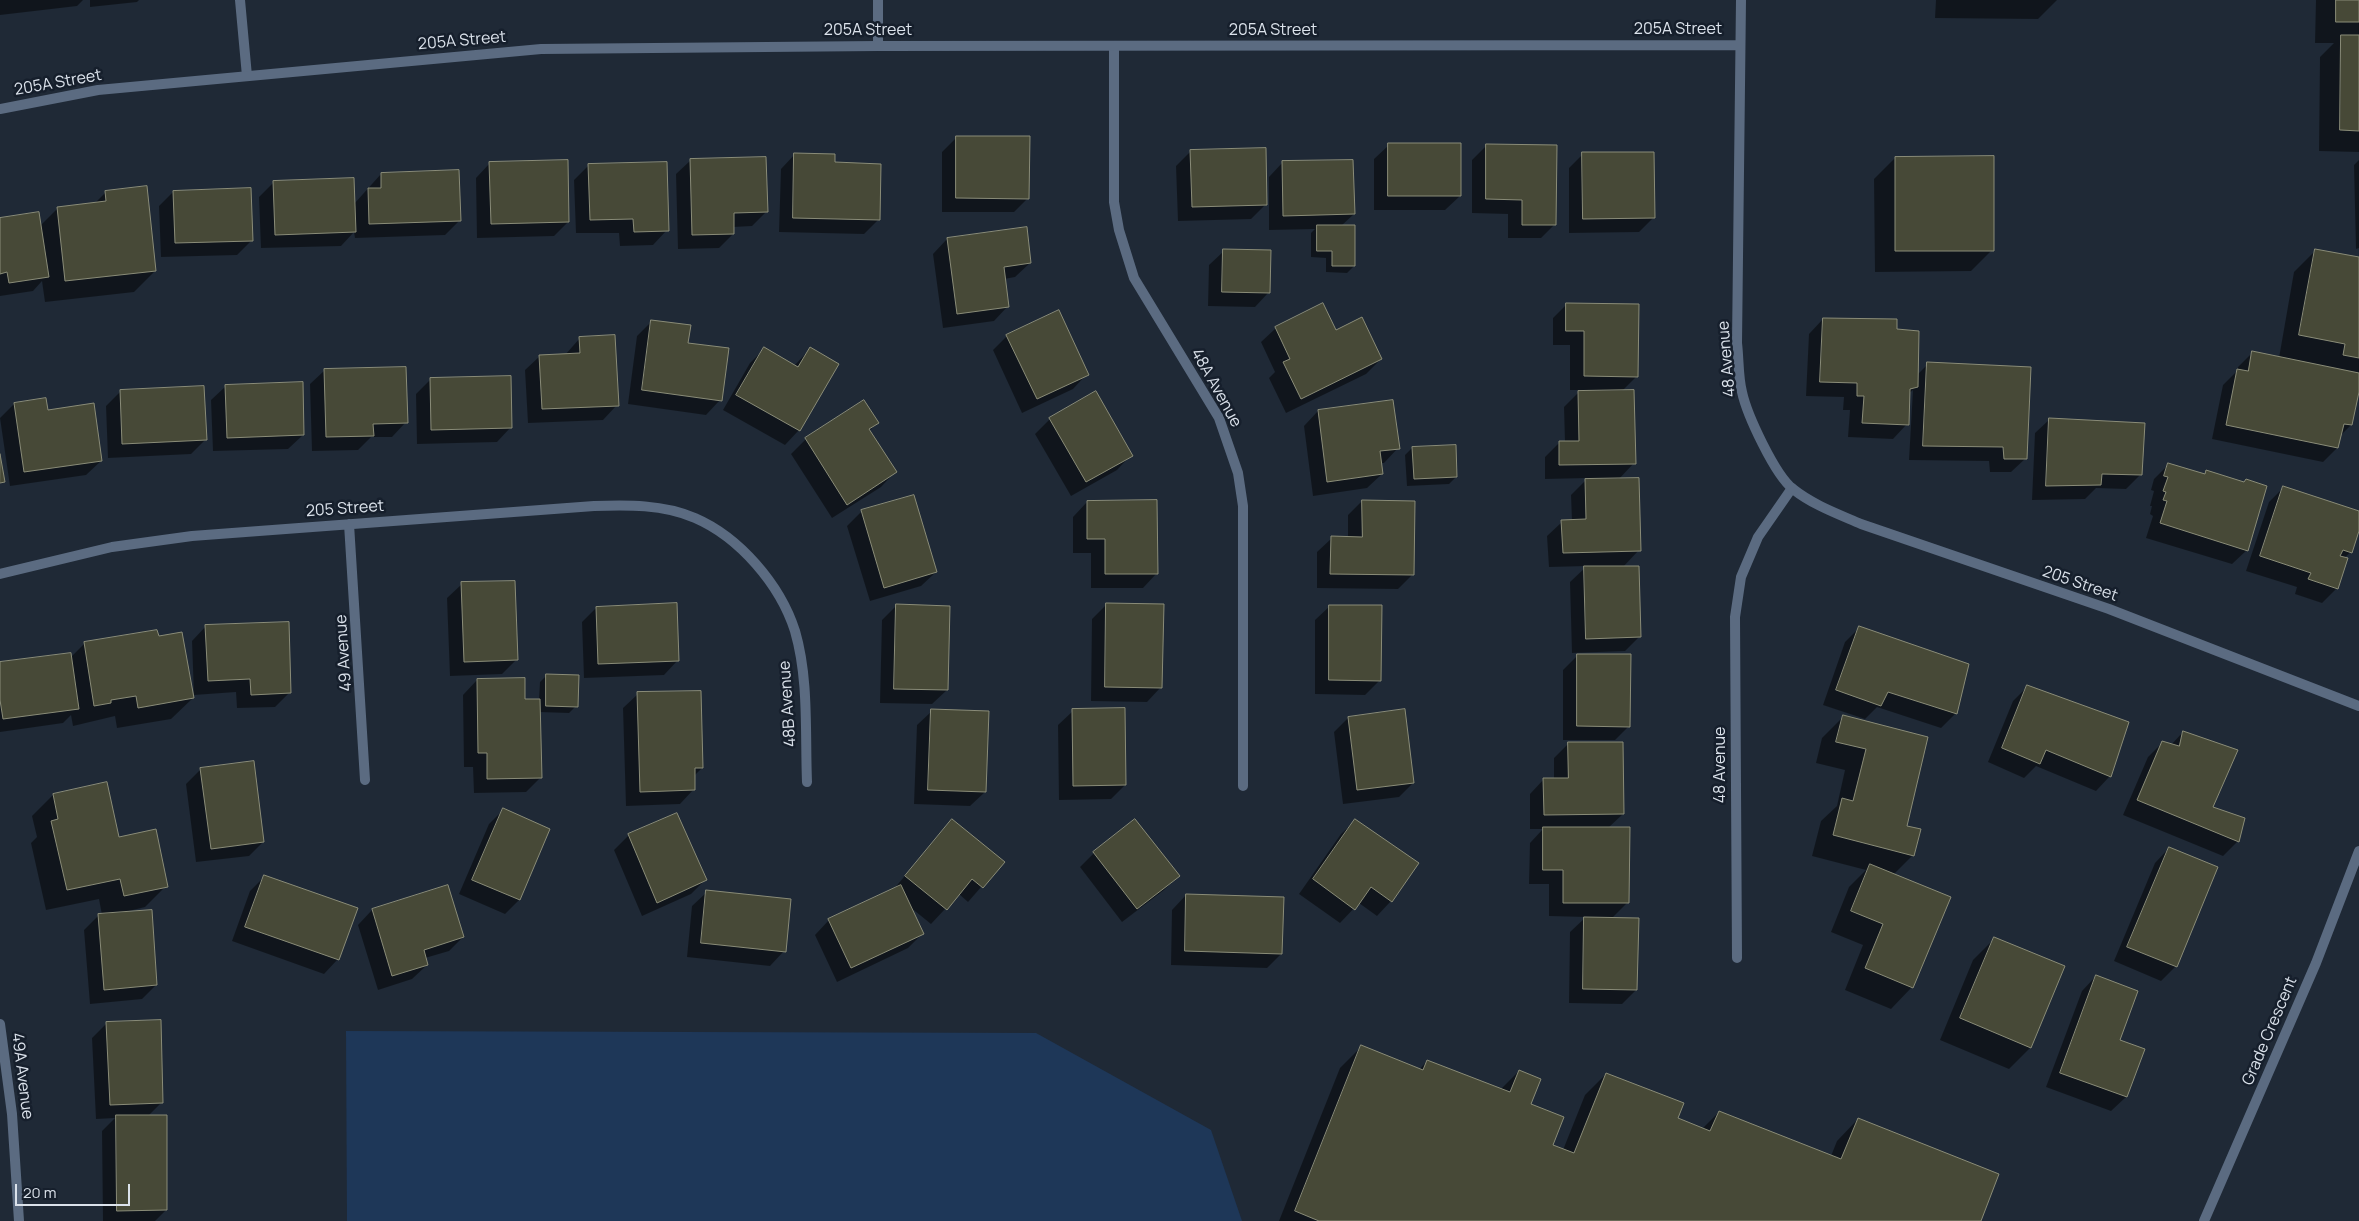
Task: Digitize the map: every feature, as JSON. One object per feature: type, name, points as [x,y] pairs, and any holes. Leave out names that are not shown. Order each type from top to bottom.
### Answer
[{"type":"street","points":[[240,0],[247,76]]},
{"type":"street","points":[[878,0],[878,46]]},
{"type":"street","name":"48 Avenue","points":[[1737,958],[1735,617],[1741,576],[1758,537],[1792,488],[1772,459],[1754,427],[1742,392],[1737,343],[1741,0]]},
{"type":"street","name":"205A Street","points":[[0,109],[98,90],[541,49],[878,46],[1740,45]]},
{"type":"street","name":"48A Avenue","points":[[1114,47],[1114,202],[1126,255],[1134,278],[1218,418],[1238,473],[1243,506],[1244,786]]},
{"type":"street","name":"205 Street","points":[[1792,488],[1824,508],[1861,524],[2117,612],[2359,706]]},
{"type":"street","name":"205 Street","points":[[0,574],[65,556],[148,541],[349,524],[630,505],[662,508],[694,517]]},
{"type":"street","name":"48B Avenue","points":[[694,517],[718,531],[760,567],[775,590],[794,630],[803,672],[807,782]]},
{"type":"street","name":"49 Avenue","points":[[349,524],[365,780]]},
{"type":"street","name":"Grade Crescent","points":[[2204,1221],[2316,963],[2359,851]]},
{"type":"street","name":"49A Avenue","points":[[0,1024],[12,1114],[19,1221]]},
{"type":"shaded area","points":[[346,1031],[1036,1033],[1211,1130],[1242,1221],[347,1221]]},
{"type":"building","points":[[2336,0],[2359,0],[2359,22],[2336,22]]},
{"type":"building","points":[[2341,35],[2359,35],[2359,131],[2340,130]]},
{"type":"building","points":[[956,136],[1030,136],[1029,199],[956,198]]},
{"type":"building","points":[[1388,143],[1461,143],[1461,196],[1388,196]]},
{"type":"building","points":[[1486,144],[1557,145],[1556,225],[1522,225],[1522,200],[1486,199]]},
{"type":"building","points":[[1266,148],[1267,205],[1192,207],[1190,150]]},
{"type":"building","points":[[1582,152],[1654,152],[1655,218],[1583,219]]},
{"type":"building","points":[[794,153],[835,154],[835,162],[881,164],[880,220],[793,218]]},
{"type":"building","points":[[1994,156],[1994,251],[1895,251],[1895,157]]},
{"type":"building","points":[[766,157],[768,212],[734,213],[734,234],[692,235],[690,159]]},
{"type":"building","points":[[568,160],[569,222],[491,224],[489,162]]},
{"type":"building","points":[[1353,160],[1355,214],[1283,216],[1282,161]]},
{"type":"building","points":[[667,162],[669,231],[634,232],[633,219],[590,220],[588,164]]},
{"type":"building","points":[[459,170],[461,221],[369,224],[368,188],[381,188],[381,173]]},
{"type":"building","points":[[354,178],[356,232],[275,235],[273,181]]},
{"type":"building","points":[[147,186],[156,271],[65,281],[57,207],[106,201],[105,191]]},
{"type":"building","points":[[251,188],[253,241],[175,243],[173,191]]},
{"type":"building","points":[[39,212],[49,277],[9,283],[7,272],[0,274],[0,218]]},
{"type":"building","points":[[1317,225],[1355,225],[1355,266],[1332,266],[1332,251],[1317,251]]},
{"type":"building","points":[[1027,227],[1031,263],[1004,267],[1009,307],[957,314],[947,238]]},
{"type":"building","points":[[1223,249],[1271,250],[1270,293],[1222,292]]},
{"type":"building","points":[[2315,249],[2359,257],[2359,358],[2343,355],[2345,344],[2299,335]]},
{"type":"building","points":[[1323,303],[1336,330],[1362,317],[1382,359],[1301,399],[1283,362],[1290,359],[1275,327]]},
{"type":"building","points":[[1566,303],[1639,304],[1638,377],[1584,376],[1584,331],[1566,331]]},
{"type":"building","points":[[1059,310],[1089,375],[1037,399],[1006,335]]},
{"type":"building","points":[[1823,318],[1897,319],[1897,329],[1919,331],[1918,387],[1910,389],[1909,425],[1862,423],[1864,396],[1857,396],[1857,383],[1820,382]]},
{"type":"building","points":[[651,320],[691,325],[688,343],[729,348],[722,401],[642,390]]},
{"type":"building","points":[[615,335],[619,406],[542,409],[539,355],[580,353],[579,337]]},
{"type":"building","points":[[764,347],[798,367],[810,347],[839,364],[800,431],[736,395]]},
{"type":"building","points":[[2252,351],[2359,373],[2359,392],[2352,425],[2344,424],[2338,448],[2226,425],[2237,369],[2248,371]]},
{"type":"building","points":[[1927,362],[2031,367],[2027,459],[2004,459],[2003,447],[1923,446]]},
{"type":"building","points":[[406,367],[408,423],[373,424],[374,436],[326,437],[324,369]]},
{"type":"building","points":[[511,376],[512,428],[431,430],[430,378]]},
{"type":"building","points":[[303,382],[304,435],[227,438],[225,385]]},
{"type":"building","points":[[204,386],[207,440],[122,444],[120,390]]},
{"type":"building","points":[[1634,390],[1636,464],[1559,465],[1559,441],[1579,441],[1578,391]]},
{"type":"building","points":[[1096,391],[1133,456],[1086,482],[1049,418]]},
{"type":"building","points":[[46,398],[48,410],[94,403],[102,461],[24,472],[14,403]]},
{"type":"building","points":[[864,400],[879,423],[869,429],[897,472],[847,505],[805,438]]},
{"type":"building","points":[[1393,400],[1400,449],[1380,451],[1383,474],[1327,482],[1318,410]]},
{"type":"building","points":[[2049,418],[2145,423],[2142,475],[2102,474],[2101,485],[2046,486]]},
{"type":"building","points":[[1456,445],[1457,477],[1414,479],[1412,447]]},
{"type":"building","points":[[0,454],[5,482],[0,483]]},
{"type":"building","points":[[2168,463],[2205,474],[2206,470],[2244,482],[2246,479],[2267,486],[2248,551],[2160,523],[2167,501],[2163,500],[2166,492],[2163,491],[2168,477],[2164,476]]},
{"type":"building","points":[[1639,478],[1641,551],[1563,553],[1561,520],[1586,519],[1585,479]]},
{"type":"building","points":[[2283,486],[2359,511],[2359,531],[2352,553],[2343,550],[2340,556],[2348,558],[2338,589],[2308,579],[2311,573],[2260,556]]},
{"type":"building","points":[[914,495],[937,572],[884,588],[861,510]]},
{"type":"building","points":[[1157,500],[1158,574],[1105,574],[1105,539],[1087,539],[1087,501]]},
{"type":"building","points":[[1362,500],[1415,501],[1414,575],[1330,574],[1331,536],[1362,537]]},
{"type":"building","points":[[1584,566],[1639,566],[1641,637],[1586,639]]},
{"type":"building","points":[[515,581],[518,660],[464,662],[461,582]]},
{"type":"building","points":[[677,603],[679,661],[598,664],[596,607]]},
{"type":"building","points":[[1106,603],[1164,604],[1162,688],[1105,687]]},
{"type":"building","points":[[896,604],[950,606],[948,690],[894,689]]},
{"type":"building","points":[[1329,605],[1382,605],[1381,681],[1329,680]]},
{"type":"building","points":[[289,622],[291,693],[251,695],[250,679],[208,681],[205,625]]},
{"type":"building","points":[[1859,626],[1969,664],[1957,714],[1888,692],[1881,706],[1836,690]]},
{"type":"building","points":[[157,630],[159,636],[182,632],[194,698],[138,708],[136,696],[111,700],[111,703],[94,706],[84,642]]},
{"type":"building","points":[[71,653],[79,709],[3,719],[0,700],[0,662]]},
{"type":"building","points":[[1577,654],[1631,654],[1630,727],[1577,726]]},
{"type":"building","points":[[546,674],[579,675],[578,707],[546,706]]},
{"type":"building","points":[[525,678],[525,699],[540,699],[542,778],[487,779],[487,753],[478,753],[477,679]]},
{"type":"building","points":[[2027,685],[2129,722],[2111,777],[2046,750],[2040,764],[2002,748]]},
{"type":"building","points":[[701,691],[703,768],[695,768],[695,790],[640,792],[637,692]]},
{"type":"building","points":[[1125,708],[1126,785],[1073,786],[1072,709]]},
{"type":"building","points":[[931,709],[989,711],[986,792],[928,790]]},
{"type":"building","points":[[1405,709],[1414,783],[1357,790],[1348,717]]},
{"type":"building","points":[[1843,715],[1928,737],[1907,826],[1921,829],[1914,856],[1833,835],[1842,798],[1853,801],[1866,749],[1836,742]]},
{"type":"building","points":[[2183,731],[2238,750],[2213,807],[2245,818],[2239,842],[2137,800],[2162,741],[2179,746]]},
{"type":"building","points":[[1568,742],[1623,742],[1624,814],[1544,815],[1543,778],[1568,778]]},
{"type":"building","points":[[254,761],[264,842],[211,849],[200,768]]},
{"type":"building","points":[[107,782],[119,837],[156,829],[168,887],[124,896],[120,879],[67,890],[51,821],[58,819],[53,794]]},
{"type":"building","points":[[503,808],[550,829],[520,900],[472,880]]},
{"type":"building","points":[[677,813],[707,880],[657,903],[628,834]]},
{"type":"building","points":[[952,819],[1005,862],[983,888],[972,879],[947,910],[905,876]]},
{"type":"building","points":[[1135,819],[1180,876],[1137,909],[1093,852]]},
{"type":"building","points":[[1355,819],[1419,863],[1392,902],[1371,887],[1355,910],[1313,879]]},
{"type":"building","points":[[1543,827],[1630,827],[1629,903],[1563,903],[1563,870],[1543,870]]},
{"type":"building","points":[[2169,847],[2218,867],[2177,967],[2127,947]]},
{"type":"building","points":[[1870,864],[1951,897],[1913,988],[1865,968],[1883,924],[1851,911]]},
{"type":"building","points":[[264,875],[358,908],[339,960],[245,927]]},
{"type":"building","points":[[448,885],[464,937],[424,950],[428,965],[392,976],[372,909]]},
{"type":"building","points":[[901,885],[924,934],[851,968],[828,919]]},
{"type":"building","points":[[706,890],[791,899],[786,952],[701,943]]},
{"type":"building","points":[[1186,894],[1284,897],[1282,954],[1185,951]]},
{"type":"building","points":[[152,910],[157,985],[104,990],[98,914]]},
{"type":"building","points":[[1584,917],[1639,918],[1637,990],[1583,989]]},
{"type":"building","points":[[1994,937],[2065,966],[2031,1048],[1960,1018]]},
{"type":"building","points":[[2096,975],[2138,991],[2120,1040],[2145,1049],[2127,1097],[2060,1073]]},
{"type":"building","points":[[161,1020],[163,1103],[110,1105],[106,1022]]},
{"type":"building","points":[[1361,1045],[1423,1070],[1427,1060],[1510,1092],[1519,1070],[1541,1079],[1531,1104],[1564,1117],[1553,1145],[1574,1153],[1606,1073],[1684,1103],[1678,1118],[1710,1131],[1719,1111],[1841,1159],[1858,1118],[1999,1174],[1981,1221],[1319,1221],[1295,1211]]},
{"type":"building","points":[[116,1115],[167,1115],[167,1210],[117,1211]]}]
